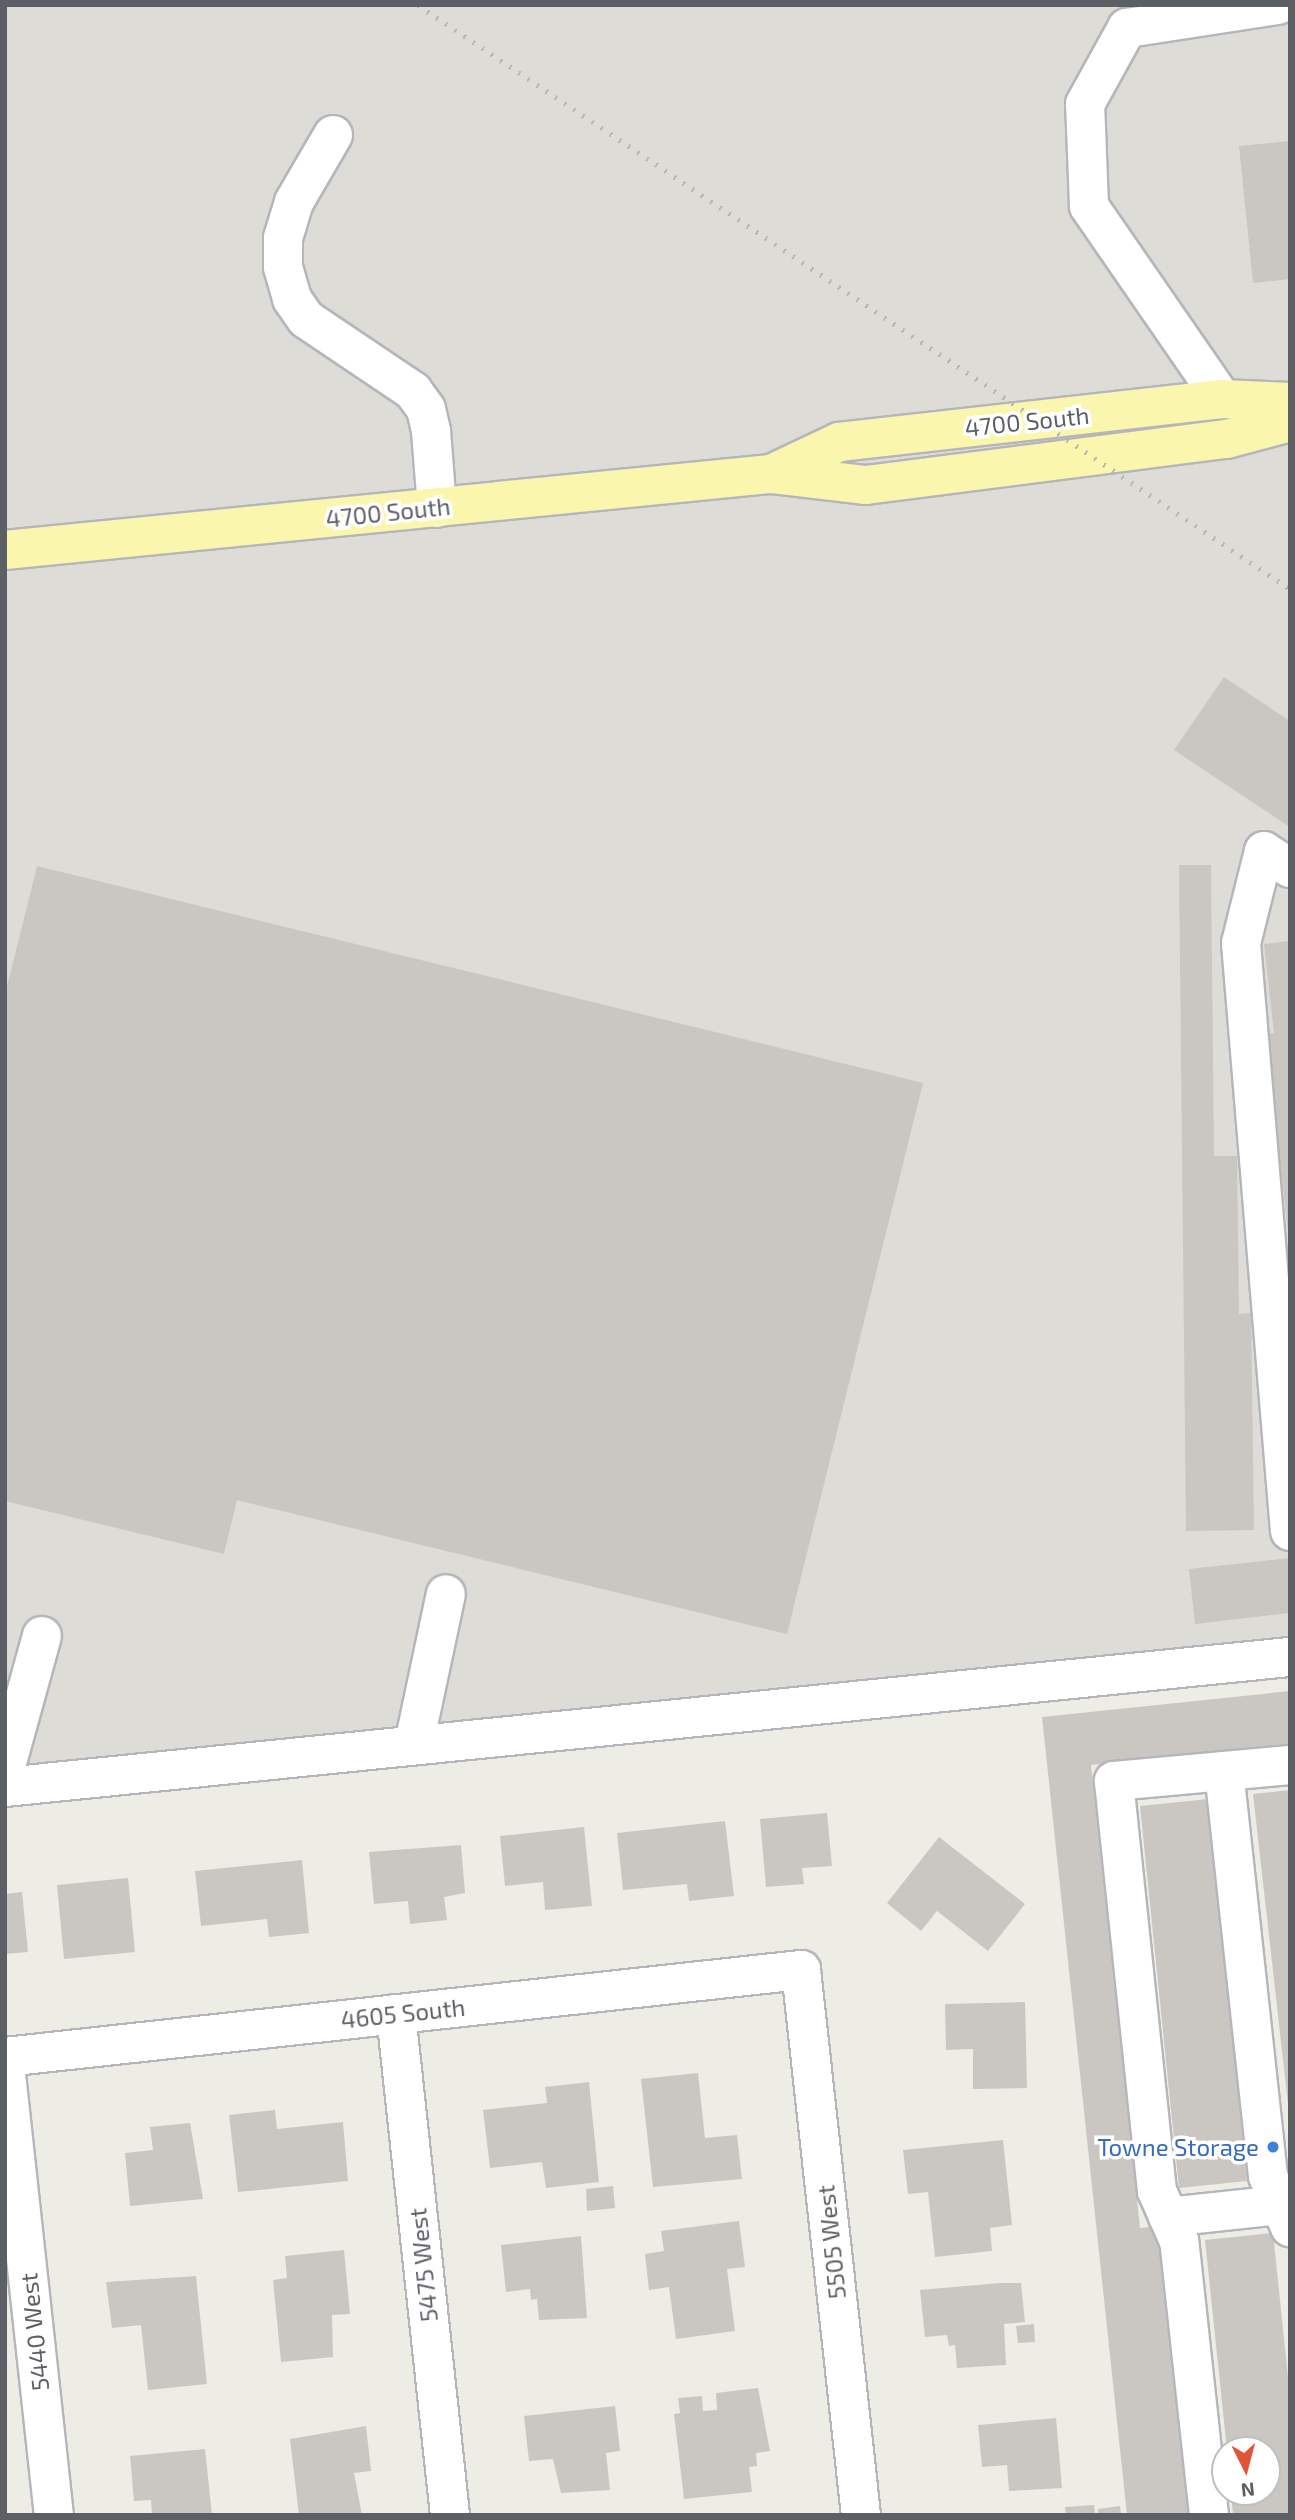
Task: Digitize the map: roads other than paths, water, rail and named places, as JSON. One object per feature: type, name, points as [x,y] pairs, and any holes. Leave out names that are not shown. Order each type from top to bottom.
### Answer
[{"type":"main road","name":"4700 South","points":[[771,474],[839,442],[1222,399],[1290,402]]},
{"type":"main road","name":"4700 South","points":[[5,550],[771,474],[866,485],[1227,439],[1290,422]]},
{"type":"street","points":[[1222,399],[1089,206],[1085,104],[1126,16],[1278,5]]},
{"type":"street","points":[[333,135],[294,202],[283,238],[283,267],[289,288],[306,319],[413,391],[419,400],[431,431],[437,508]]},
{"type":"street","points":[[1290,868],[1265,851],[1241,943],[1290,1531]]},
{"type":"street","points":[[414,1744],[446,1594]]},
{"type":"street","points":[[5,1770],[42,1636]]},
{"type":"street","points":[[5,1787],[414,1744],[1012,1689],[1290,1657]]},
{"type":"street","points":[[1209,2515],[1179,2241],[1157,2191],[1114,1781],[1290,1765]]},
{"type":"street","points":[[1168,2217],[1287,2212],[1268,2176],[1224,1771]]},
{"type":"street","name":"4605 South","points":[[5,2057],[802,1970]]},
{"type":"street","name":"5505 West","points":[[802,1970],[860,2515]]},
{"type":"street","name":"5475 West","points":[[396,2014],[450,2515]]},
{"type":"street","name":"5440 West","points":[[5,2065],[54,2515]]},
{"type":"railway","points":[[418,5],[1290,589]]},
{"type":"place","name":"Towne Storage","points":[[1273,2147]]}]
